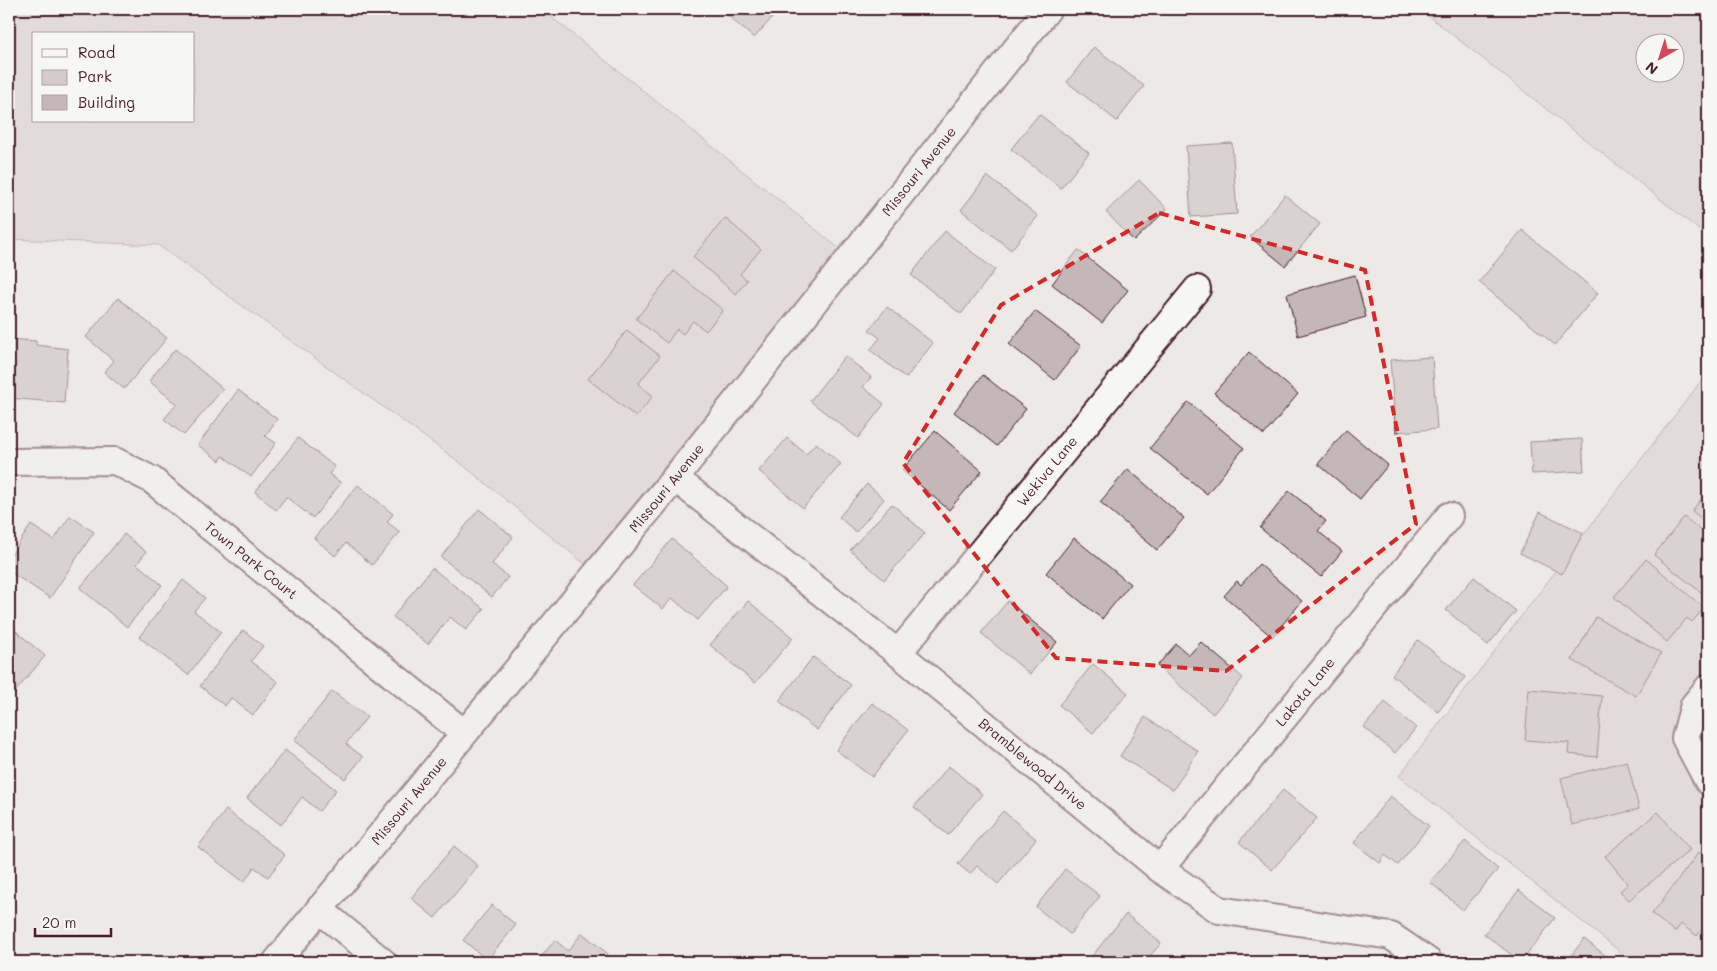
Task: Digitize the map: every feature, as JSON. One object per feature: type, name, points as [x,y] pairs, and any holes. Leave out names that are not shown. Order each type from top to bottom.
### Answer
[{"type":"street","name":"Missouri Avenue","points":[[276,962],[675,478],[1048,9]]},
{"type":"street","name":"Wekiva Lane","points":[[898,653],[1197,289]]},
{"type":"street","name":"Town Park Court","points":[[9,462],[115,461],[152,480],[464,733]]},
{"type":"street","name":"Bramblewood Drive","points":[[675,478],[898,653],[1160,869],[1219,910],[1391,936],[1429,962]]},
{"type":"street","name":"Lakota Lane","points":[[1160,869],[1449,516]]},
{"type":"street","points":[[1708,688],[1694,705],[1685,738],[1708,781]]},
{"type":"street","points":[[319,909],[383,962]]},
{"type":"highlighted area","points":[[1159,213],[1365,270],[1416,524],[1226,671],[1056,658],[903,463],[1001,305]]},
{"type":"green space","points":[[9,9],[547,9],[545,12],[841,250],[585,564],[458,461],[158,245],[9,239]]},
{"type":"green space","points":[[1420,9],[1708,9],[1708,237]]},
{"type":"green space","points":[[1708,372],[1708,962],[1633,962],[1399,776]]},
{"type":"building","points":[[720,9],[780,9],[754,38]]},
{"type":"building","points":[[1094,47],[1144,86],[1117,121],[1067,82]]},
{"type":"building","points":[[1039,114],[1089,153],[1061,188],[1011,149]]},
{"type":"building","points":[[1232,143],[1237,214],[1191,217],[1186,146]]},
{"type":"building","points":[[987,176],[1038,216],[1011,250],[961,210]]},
{"type":"building","points":[[1139,180],[1167,209],[1134,241],[1106,212]]},
{"type":"building","points":[[1285,195],[1320,224],[1285,266],[1250,237]]},
{"type":"building","points":[[725,218],[761,249],[740,274],[747,280],[736,294],[693,257]]},
{"type":"building","points":[[1522,230],[1598,293],[1555,345],[1479,282]]},
{"type":"building","points":[[945,231],[995,270],[961,314],[911,275]]},
{"type":"building","points":[[1078,250],[1128,290],[1102,323],[1052,284]]},
{"type":"building","points":[[674,271],[723,310],[706,331],[693,321],[683,334],[677,329],[667,343],[636,319]]},
{"type":"building","points":[[1355,275],[1366,317],[1298,336],[1287,294]]},
{"type":"building","points":[[118,298],[167,338],[124,389],[104,372],[114,361],[86,337]]},
{"type":"building","points":[[887,307],[933,343],[906,378],[870,350],[880,338],[869,330]]},
{"type":"building","points":[[1035,311],[1081,346],[1055,380],[1009,344]]},
{"type":"building","points":[[627,330],[660,356],[638,384],[653,396],[636,417],[588,379]]},
{"type":"building","points":[[9,339],[36,341],[36,345],[68,349],[64,403],[9,398]]},
{"type":"building","points":[[175,349],[223,389],[184,435],[164,419],[177,404],[149,381]]},
{"type":"building","points":[[1249,352],[1298,394],[1264,435],[1214,393]]},
{"type":"building","points":[[845,356],[871,377],[863,387],[884,404],[858,438],[810,401]]},
{"type":"building","points":[[1432,357],[1437,429],[1396,432],[1390,360]]},
{"type":"building","points":[[983,375],[1026,409],[997,446],[954,412]]},
{"type":"building","points":[[238,390],[277,419],[265,436],[276,443],[251,477],[223,456],[220,461],[198,445]]},
{"type":"building","points":[[1188,402],[1244,448],[1207,494],[1150,448]]},
{"type":"building","points":[[1346,430],[1388,465],[1360,499],[1318,464]]},
{"type":"building","points":[[935,431],[982,471],[949,510],[902,470]]},
{"type":"building","points":[[298,438],[335,467],[329,474],[341,483],[313,518],[286,497],[276,510],[255,492]]},
{"type":"building","points":[[787,438],[806,454],[816,443],[841,464],[803,508],[759,471]]},
{"type":"building","points":[[1582,439],[1584,471],[1532,474],[1530,442]]},
{"type":"building","points":[[1128,469],[1184,518],[1157,550],[1100,502]]},
{"type":"building","points":[[867,484],[884,499],[856,532],[839,517]]},
{"type":"building","points":[[358,485],[393,514],[387,522],[400,532],[372,565],[346,543],[335,556],[314,538]]},
{"type":"building","points":[[1708,490],[1708,524],[1692,511]]},
{"type":"building","points":[[1289,491],[1326,521],[1318,531],[1342,551],[1321,577],[1260,528]]},
{"type":"building","points":[[892,504],[925,533],[884,580],[850,550]]},
{"type":"building","points":[[479,509],[513,537],[492,564],[508,577],[492,597],[441,557]]},
{"type":"building","points":[[1540,512],[1583,533],[1562,574],[1520,553]]},
{"type":"building","points":[[70,516],[94,532],[50,598],[9,571],[9,558],[31,525],[54,540]]},
{"type":"building","points":[[1684,517],[1708,536],[1708,598],[1654,555]]},
{"type":"building","points":[[124,534],[146,552],[137,564],[162,585],[127,627],[80,588]]},
{"type":"building","points":[[1074,538],[1130,584],[1102,619],[1046,573]]},
{"type":"building","points":[[672,539],[727,586],[698,620],[672,598],[663,609],[633,585]]},
{"type":"building","points":[[1646,559],[1704,608],[1692,622],[1687,618],[1667,642],[1614,597]]},
{"type":"building","points":[[1259,564],[1302,601],[1272,637],[1224,596],[1237,581],[1241,585]]},
{"type":"building","points":[[432,568],[484,609],[466,630],[450,617],[428,644],[393,617]]},
{"type":"building","points":[[1474,577],[1516,611],[1488,645],[1446,610]]},
{"type":"building","points":[[183,580],[205,598],[194,611],[221,632],[188,675],[139,637]]},
{"type":"building","points":[[748,601],[793,638],[755,683],[710,645]]},
{"type":"building","points":[[1008,601],[1057,642],[1030,674],[981,633]]},
{"type":"building","points":[[1596,617],[1661,653],[1636,696],[1572,660]]},
{"type":"building","points":[[9,625],[45,656],[15,692],[9,687]]},
{"type":"building","points":[[243,630],[263,646],[251,661],[278,682],[253,715],[231,698],[225,706],[200,686]]},
{"type":"building","points":[[1418,640],[1465,677],[1438,712],[1392,675]]},
{"type":"building","points":[[1201,642],[1243,678],[1213,714],[1157,666],[1176,644],[1189,655]]},
{"type":"building","points":[[813,657],[851,685],[817,730],[779,701]]},
{"type":"building","points":[[1093,664],[1128,693],[1093,733],[1059,705]]},
{"type":"building","points":[[1529,689],[1602,696],[1597,757],[1568,754],[1569,743],[1525,740]]},
{"type":"building","points":[[332,691],[367,717],[346,744],[363,757],[345,779],[294,740]]},
{"type":"building","points":[[1385,702],[1416,728],[1395,753],[1364,727]]},
{"type":"building","points":[[872,703],[908,730],[872,777],[836,750]]},
{"type":"building","points":[[1145,717],[1198,751],[1173,790],[1120,756]]},
{"type":"building","points":[[285,750],[336,790],[319,811],[302,797],[281,825],[247,798]]},
{"type":"building","points":[[1627,761],[1639,809],[1572,825],[1561,778]]},
{"type":"building","points":[[949,766],[982,794],[948,835],[914,807]]},
{"type":"building","points":[[1283,790],[1317,818],[1272,870],[1239,842]]},
{"type":"building","points":[[1390,796],[1429,826],[1398,865],[1385,855],[1380,863],[1354,843]]},
{"type":"building","points":[[226,810],[285,855],[268,877],[254,867],[244,882],[198,847]]},
{"type":"building","points":[[1003,811],[1036,839],[998,884],[977,866],[970,874],[958,864]]},
{"type":"building","points":[[1658,812],[1690,850],[1629,900],[1620,891],[1628,884],[1605,856]]},
{"type":"building","points":[[1465,841],[1498,869],[1463,910],[1430,882]]},
{"type":"building","points":[[454,846],[478,866],[435,918],[411,898]]},
{"type":"building","points":[[1699,852],[1708,859],[1708,921],[1697,936],[1681,924],[1675,932],[1652,914]]},
{"type":"building","points":[[1065,869],[1100,896],[1070,934],[1036,907]]},
{"type":"building","points":[[1519,890],[1555,918],[1521,962],[1484,934]]},
{"type":"building","points":[[492,905],[516,925],[487,960],[463,940]]},
{"type":"building","points":[[1126,914],[1161,943],[1145,962],[1088,961]]},
{"type":"building","points":[[582,933],[608,954],[601,962],[537,962],[555,940],[568,951]]},
{"type":"building","points":[[1584,939],[1614,962],[1566,962]]}]
